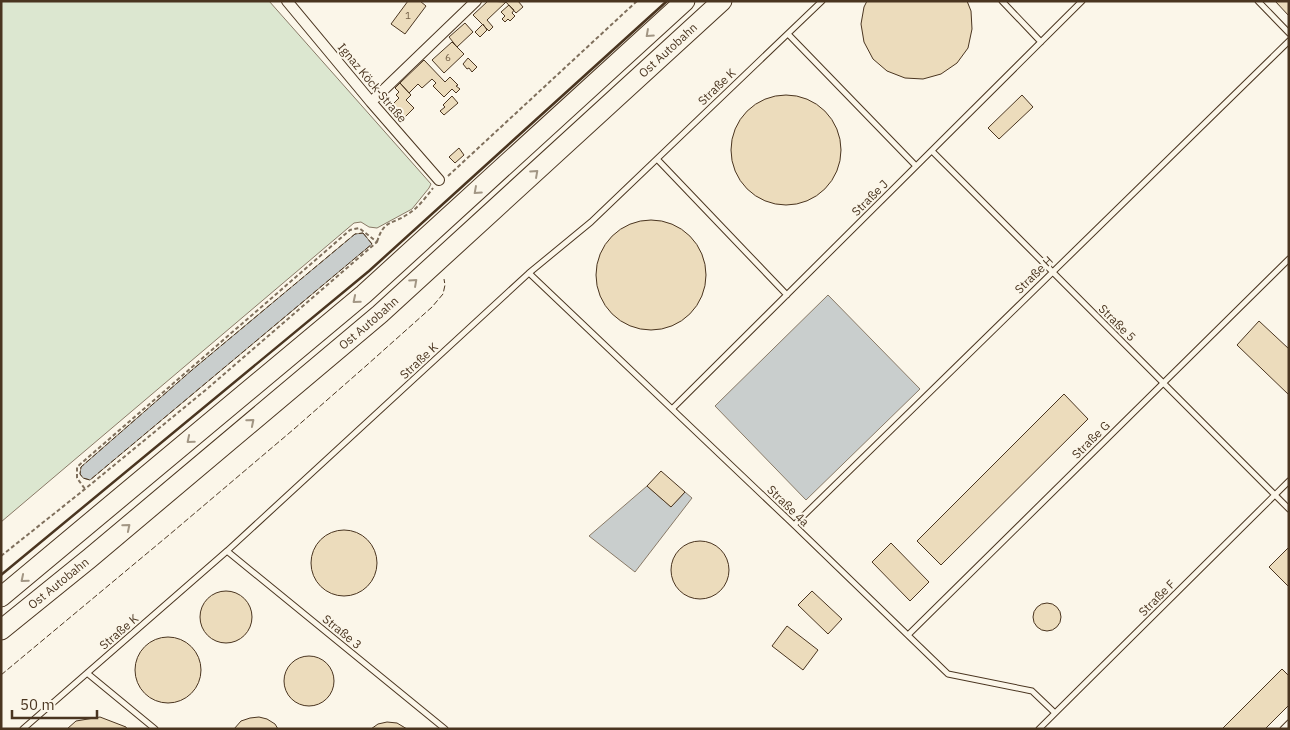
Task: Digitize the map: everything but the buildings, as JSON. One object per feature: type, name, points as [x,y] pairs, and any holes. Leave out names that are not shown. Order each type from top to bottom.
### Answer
[{"type":"highway","name":"Ost Autobahn","points":[[1,597],[364,294],[685,1]]},
{"type":"highway","name":"Ost Autobahn","points":[[1,630],[90,558],[380,314],[722,1]]},
{"type":"street","name":"Ignaz Köck-Straße","points":[[287,1],[439,180]]},
{"type":"street","points":[[371,102],[476,1]]},
{"type":"lane","name":"Straße K","points":[[23,729],[227,551],[529,273],[590,222],[822,1]]},
{"type":"lane","points":[[1002,1],[1041,42]]},
{"type":"lane","name":"Straße J","points":[[672,409],[1082,1]]},
{"type":"lane","points":[[1258,1],[1289,33]]},
{"type":"lane","points":[[788,34],[916,166]]},
{"type":"lane","name":"Straße H","points":[[794,525],[1289,41]]},
{"type":"lane","name":"Straße 5","points":[[932,151],[1289,509]]},
{"type":"lane","points":[[657,159],[787,295]]},
{"type":"lane","name":"Straße G","points":[[908,635],[1289,259]]},
{"type":"lane","name":"Straße 4a","points":[[529,273],[948,674],[1032,691],[1054,713]]},
{"type":"lane","name":"Straße F","points":[[1039,729],[1289,481]]},
{"type":"lane","name":"Straße 3","points":[[227,551],[445,729]]},
{"type":"lane","points":[[87,673],[155,729]]},
{"type":"lane","points":[[1283,729],[1289,723]]},
{"type":"path","points":[[1,556],[208,388],[377,242],[384,226],[415,209],[439,180],[445,179],[637,1]]},
{"type":"path","points":[[85,489],[77,478],[77,466],[350,230],[360,228],[377,242]]},
{"type":"green space","points":[[1,1],[269,1],[431,184],[412,209],[377,228],[369,227],[361,222],[354,223],[1,522]]},
{"type":"shaded area","points":[[363,233],[372,244],[90,480],[83,478],[80,474],[81,467],[192,370],[355,234]]},
{"type":"shaded area","points":[[828,295],[920,389],[806,500],[715,406]]},
{"type":"shaded area","points":[[647,486],[671,507],[685,492],[692,498],[635,572],[589,536]]},
{"type":"fence","points":[[363,233],[372,244],[90,480],[83,478],[80,474],[81,467],[192,370],[355,234],[363,233]]},
{"type":"fence","points":[[1,675],[294,429],[432,307],[443,294],[444,279]]},
{"type":"wall","points":[[1,575],[369,271],[667,1]]}]
